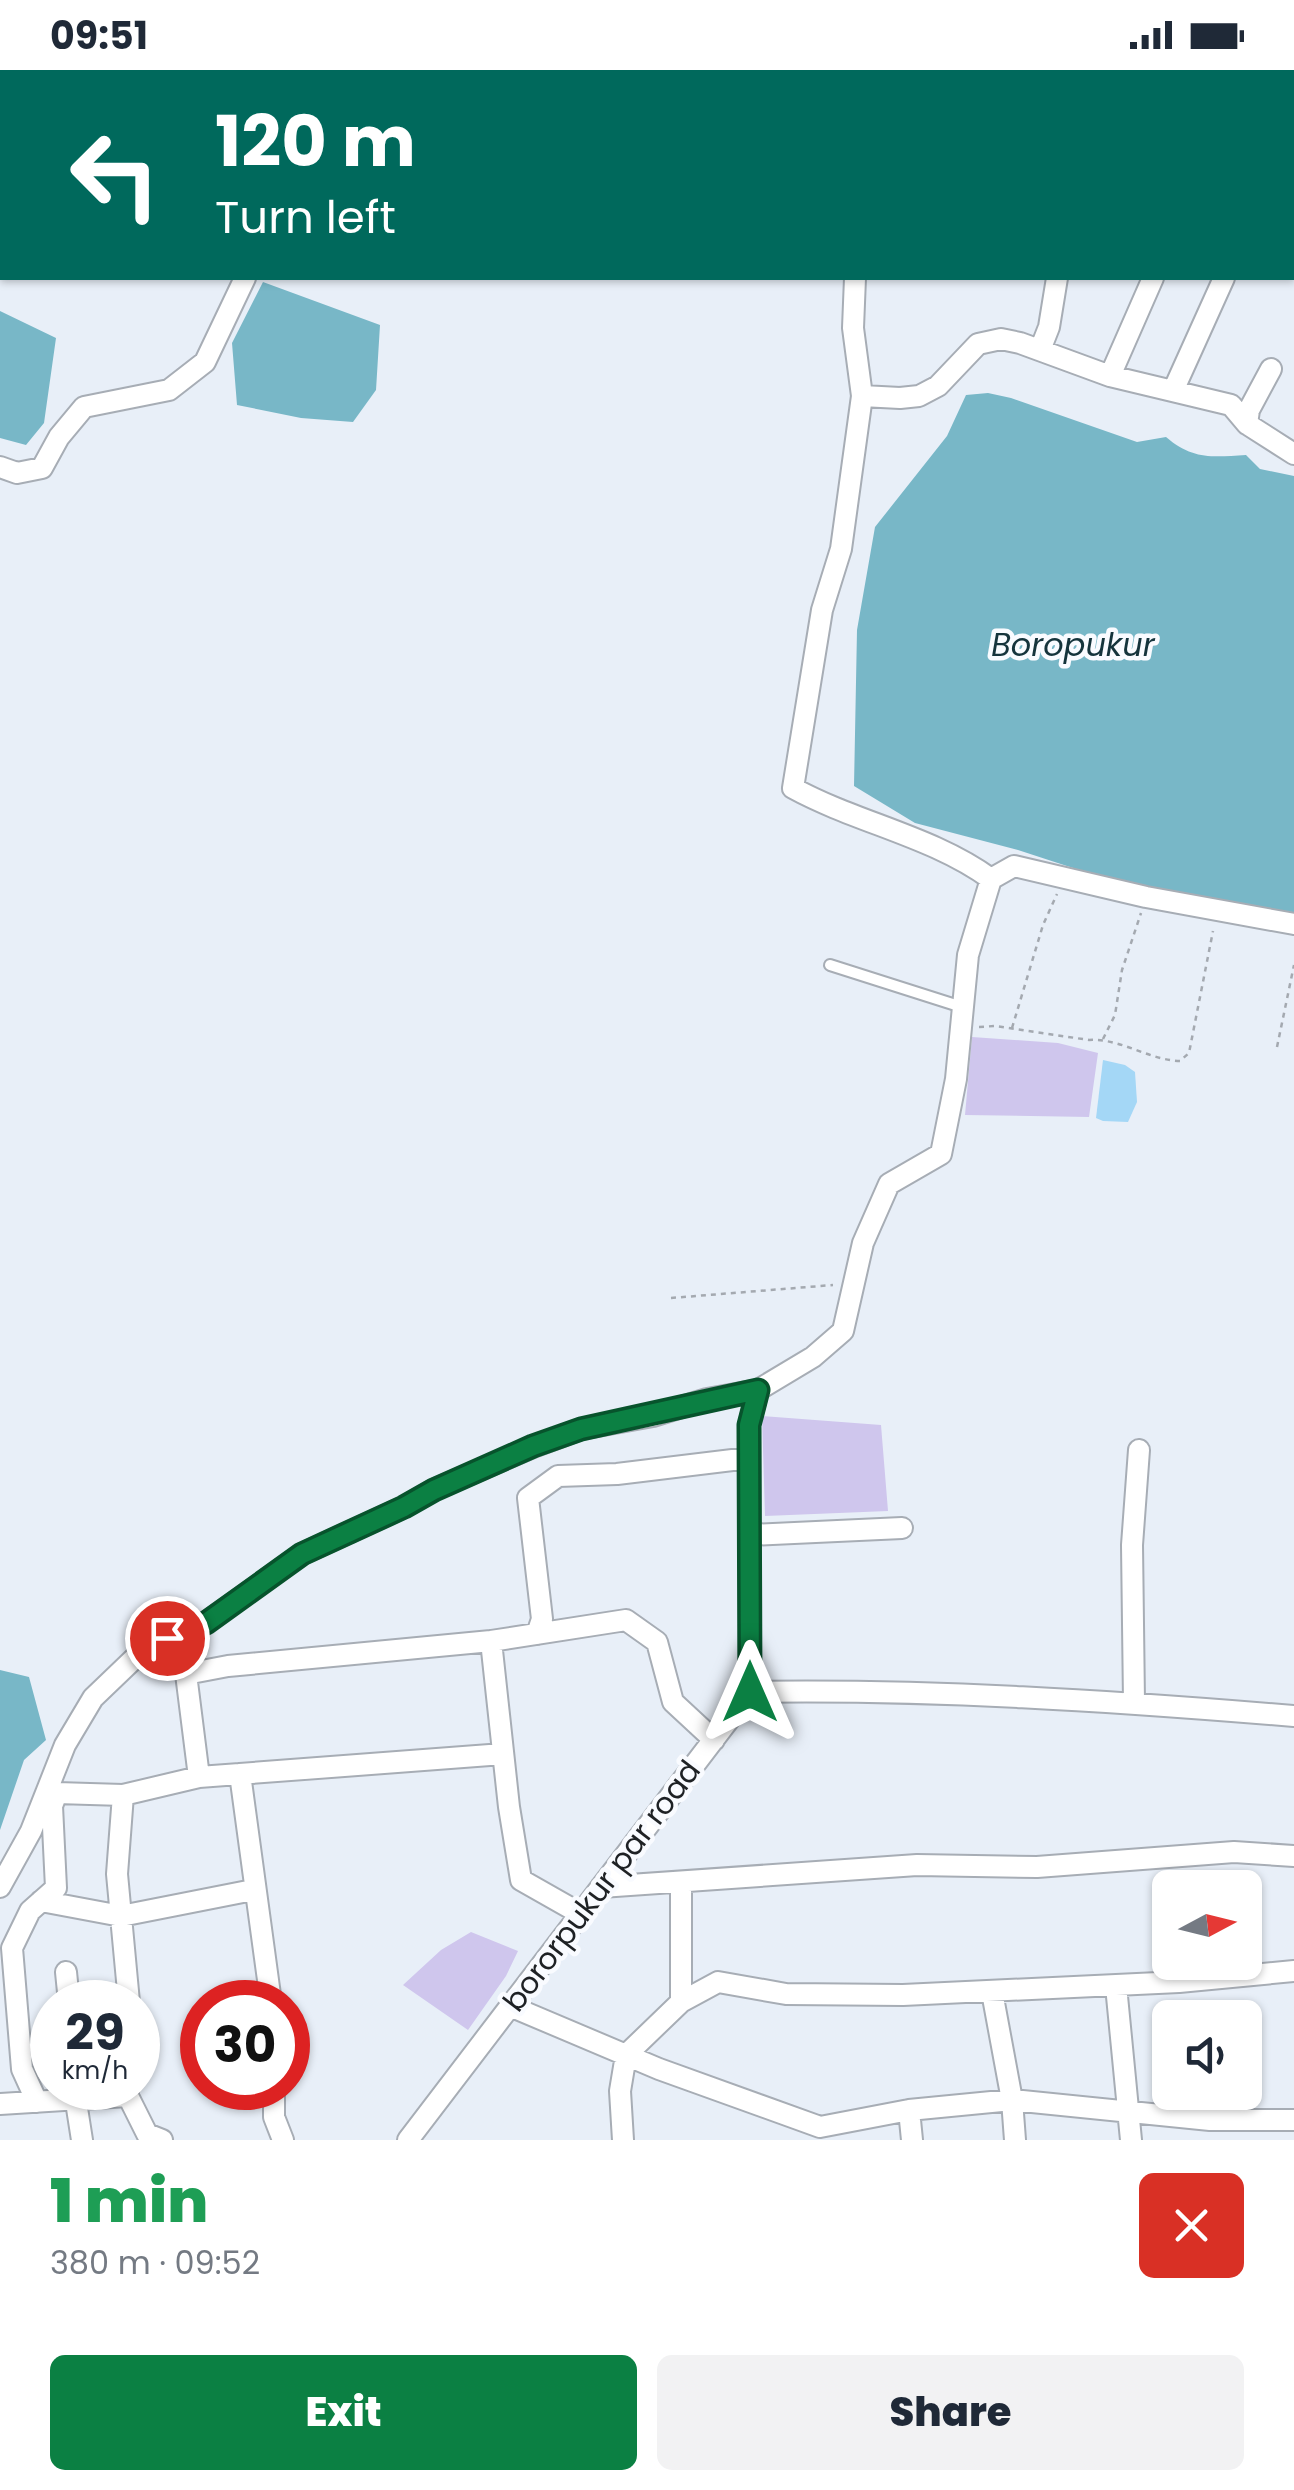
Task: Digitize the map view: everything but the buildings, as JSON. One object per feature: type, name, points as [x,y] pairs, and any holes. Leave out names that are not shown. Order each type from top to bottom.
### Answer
[{"type":"street","points":[[0,467],[17,473],[42,468],[59,437],[84,407],[169,390],[204,362],[244,280]]},
{"type":"street","points":[[855,280],[853,328],[862,396],[841,548],[822,610],[793,788],[832,809],[964,860],[991,879]]},
{"type":"street","points":[[1040,350],[1049,327],[1057,280]]},
{"type":"street","points":[[1110,376],[1152,280]]},
{"type":"street","points":[[1172,391],[1223,280]]},
{"type":"street","points":[[862,396],[919,396],[938,386],[978,344],[1001,339],[1110,376],[1231,405],[1247,424],[1294,454]]},
{"type":"street","points":[[1247,424],[1249,410],[1271,369]]},
{"type":"street","points":[[0,1887],[31,1831],[65,1746],[93,1698],[141,1652],[206,1623],[302,1554],[434,1490],[581,1429],[758,1390],[814,1356],[842,1332],[863,1244],[889,1184],[941,1154],[956,1080],[968,956],[991,879],[1014,866],[1146,897],[1294,924]]},
{"type":"street","points":[[758,1390],[749,1425],[750,1692],[870,1690],[1134,1702],[1294,1716]]},
{"type":"street","points":[[1134,1702],[1132,1545],[1139,1450]]},
{"type":"street","points":[[537,1634],[542,1619],[528,1498],[558,1476],[616,1474],[749,1458]]},
{"type":"street","points":[[750,1535],[902,1528]]},
{"type":"street","points":[[198,1777],[186,1674],[248,1664],[491,1641],[626,1620],[657,1642],[673,1702],[714,1740]]},
{"type":"street","points":[[491,1641],[502,1754],[521,1880],[581,1914]]},
{"type":"street","name":"bororpukur par road","points":[[408,2140],[750,1692]]},
{"type":"street","points":[[30,2087],[22,2070],[12,1948],[30,1911],[56,1888],[52,1806],[57,1793],[123,1795],[198,1777],[502,1754]]},
{"type":"street","points":[[240,1774],[267,1980]]},
{"type":"street","points":[[123,1795],[117,1874],[127,1980]]},
{"type":"street","points":[[601,1887],[917,1866],[1037,1867],[1234,1852],[1294,1856]]},
{"type":"street","points":[[680,2002],[681,1883]]},
{"type":"street","points":[[41,1902],[121,1916],[253,1890]]},
{"type":"street","points":[[66,1972],[67,1980]]},
{"type":"street","points":[[623,2140],[620,2091],[626,2055],[680,2002],[718,1982],[786,1994],[992,1992],[1294,1972]]},
{"type":"street","points":[[1116,1986],[1130,2140]]},
{"type":"street","points":[[992,1992],[1012,2100],[1015,2140]]},
{"type":"street","points":[[510,2006],[626,2055],[820,2127],[910,2110],[1012,2100],[1210,2120],[1294,2120]]},
{"type":"street","points":[[0,2104],[30,2102]]},
{"type":"street","points":[[78,2110],[82,2140]]},
{"type":"street","points":[[136,2110],[147,2134],[162,2140]]},
{"type":"street","points":[[274,2110],[283,2140]]},
{"type":"street","points":[[910,2110],[912,2140]]},
{"type":"lane","points":[[830,965],[962,1018]]},
{"type":"path","points":[[1012,1029],[1043,925],[1064,879]]},
{"type":"path","points":[[1103,1039],[1115,1016],[1122,970],[1146,897]]},
{"type":"path","points":[[962,1018],[1012,1029],[1103,1039],[1163,1060],[1180,1061],[1189,1053],[1216,910]]},
{"type":"path","points":[[1277,1047],[1294,965]]},
{"type":"path","points":[[671,1298],[854,1282]]},
{"type":"shaded area","points":[[972,1037],[1058,1043],[1098,1053],[1089,1117],[965,1115]]},
{"type":"shaded area","points":[[762,1416],[881,1425],[888,1511],[765,1516]]},
{"type":"shaded area","points":[[471,1932],[518,1951],[506,1976],[468,2030],[403,1985],[441,1950]]},
{"type":"water","points":[[263,282],[380,325],[376,390],[353,422],[301,418],[237,405],[232,343]]},
{"type":"water","points":[[0,311],[56,338],[44,423],[26,445],[0,438]]},
{"type":"water","name":"Boropukur","points":[[988,393],[1137,442],[1166,437],[1194,453],[1246,455],[1260,469],[1294,476],[1294,915],[1122,884],[1018,850],[915,823],[854,786],[857,630],[875,527],[947,436],[966,395]]},
{"type":"water","points":[[0,1670],[29,1677],[46,1740],[24,1760],[0,1830]]},
{"type":"route","points":[[167,1638],[206,1623],[302,1554],[533,1446],[581,1429],[758,1390],[749,1425],[750,1692]]}]
